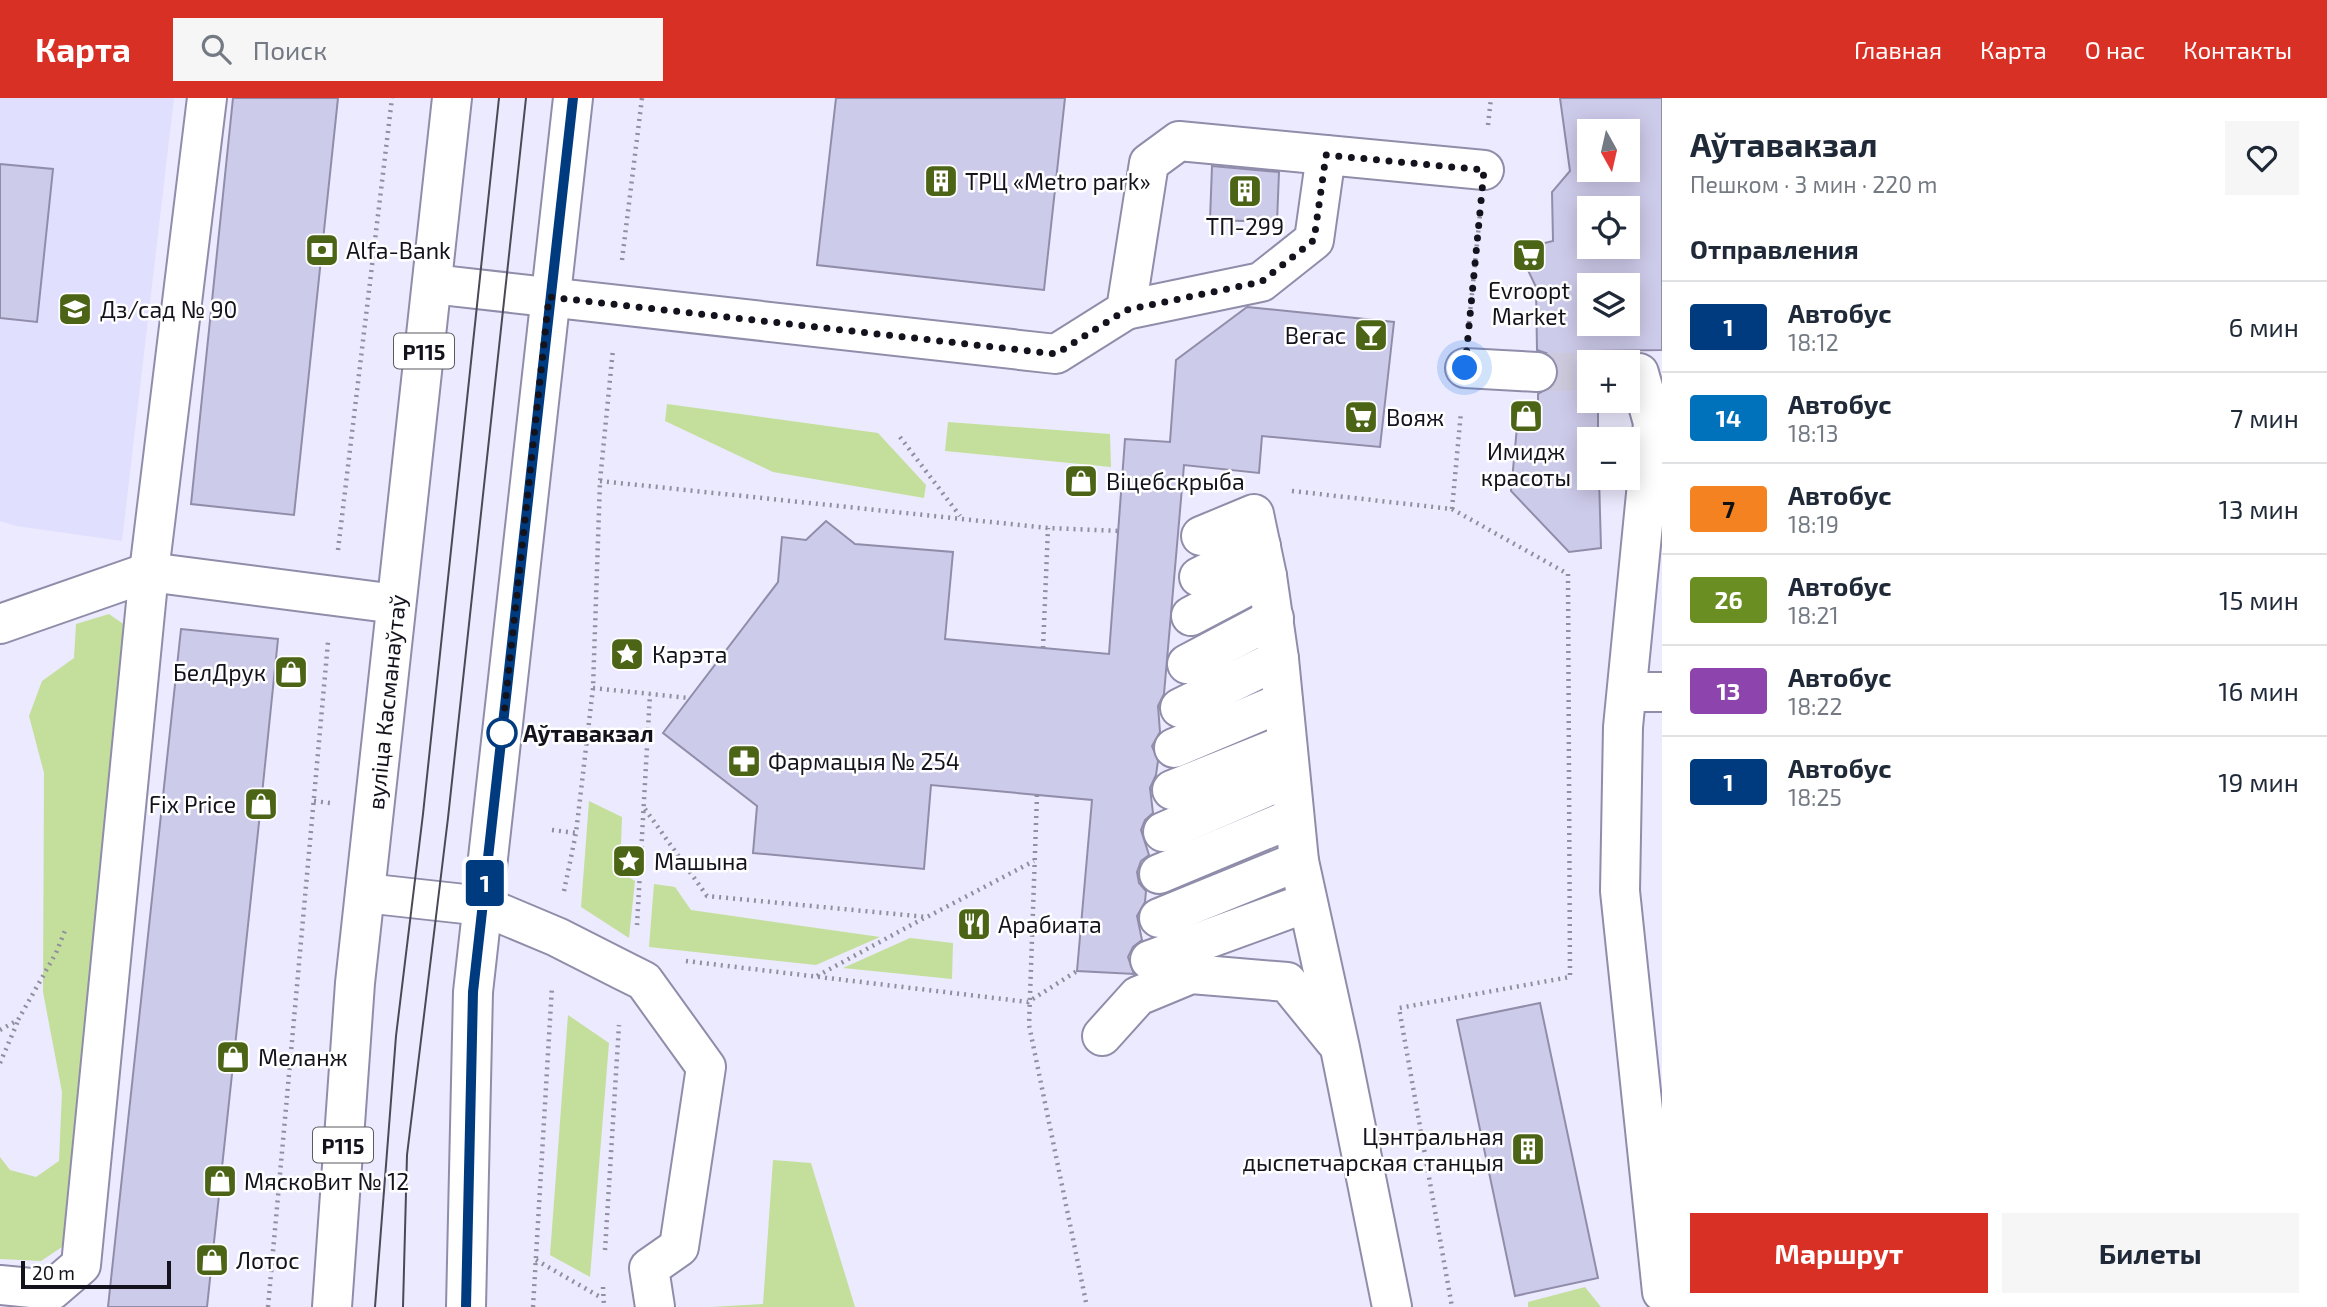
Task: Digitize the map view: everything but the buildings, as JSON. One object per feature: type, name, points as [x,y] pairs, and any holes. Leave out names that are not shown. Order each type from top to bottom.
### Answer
[{"type":"main road","points":[[0,1286],[52,1290],[81,1265],[149,572],[207,98]]},
{"type":"main road","name":"вуліца Касманаўтаў","points":[[332,1307],[355,983],[452,98]]},
{"type":"main road","points":[[466,1307],[473,992],[573,98]]},
{"type":"main road","points":[[1126,310],[1149,163],[1178,141],[1484,170]]},
{"type":"main road","points":[[432,284],[1056,354],[1126,310],[1261,282],[1314,240],[1326,155]]},
{"type":"main road","points":[[1465,368],[1537,372]]},
{"type":"main road","points":[[1640,377],[1653,423],[1644,692],[1620,891],[1662,1292]]},
{"type":"main road","points":[[1201,536],[1254,514],[1274,618],[1299,861],[1306,904],[1340,1048],[1383,1307]]},
{"type":"main road","points":[[1199,577],[1264,561]]},
{"type":"main road","points":[[1191,616],[1264,561]]},
{"type":"main road","points":[[0,624],[149,572],[396,604]]},
{"type":"main road","points":[[1187,664],[1274,618]]},
{"type":"main road","points":[[1180,708],[1279,659]]},
{"type":"main road","points":[[1174,748],[1283,702]]},
{"type":"main road","points":[[1171,790],[1289,760]]},
{"type":"main road","points":[[1163,832],[1289,760]]},
{"type":"main road","points":[[1159,874],[1293,818]]},
{"type":"main road","points":[[1159,918],[1299,861]]},
{"type":"main road","points":[[365,893],[483,906],[557,937],[628,962],[706,1067],[680,1247],[649,1268],[655,1307]]},
{"type":"main road","points":[[1150,960],[1306,904]]},
{"type":"main road","points":[[1102,1036],[1138,996],[1191,974],[1287,982],[1340,1048]]},
{"type":"path","points":[[268,1307],[332,595],[392,98]]},
{"type":"path","points":[[563,896],[576,832],[593,688],[600,481],[617,306],[642,98]]},
{"type":"path","points":[[1452,509],[1490,98]]},
{"type":"path","points":[[900,438],[960,517]]},
{"type":"path","points":[[600,481],[1048,528],[1120,531]]},
{"type":"path","points":[[1290,491],[1452,509],[1568,574],[1570,977],[1399,1008],[1452,1307]]},
{"type":"path","points":[[1043,648],[1048,528]]},
{"type":"path","points":[[593,688],[689,698]]},
{"type":"path","points":[[605,1257],[628,962],[645,808],[650,694]]},
{"type":"path","points":[[1037,795],[1029,1024],[1087,1307]]},
{"type":"path","points":[[645,808],[707,896],[927,917]]},
{"type":"path","points":[[552,830],[576,832]]},
{"type":"path","points":[[815,978],[1034,861]]},
{"type":"path","points":[[628,962],[815,978],[1028,1002],[1077,971]]},
{"type":"path","points":[[534,1307],[552,978]]},
{"type":"path","points":[[0,1063],[18,1020]]},
{"type":"path","points":[[536,1261],[603,1298]]},
{"type":"path","points":[[603,1285],[604,1307]]},
{"type":"shaded area","name":"Дз/сад № 90","points":[[0,98],[174,98],[122,541],[16,526],[0,521]]},
{"type":"green space","points":[[667,404],[878,433],[926,485],[924,498],[773,472],[665,421]]},
{"type":"green space","points":[[948,422],[1110,434],[1111,467],[945,451]]},
{"type":"green space","points":[[109,614],[129,628],[74,1239],[41,1261],[0,1259],[0,1157],[10,1170],[36,1177],[59,1161],[62,1092],[43,992],[44,773],[29,716],[42,681],[74,658],[76,624]]},
{"type":"green space","points":[[589,801],[622,817],[620,872],[635,881],[629,938],[581,907]]},
{"type":"green space","points":[[654,884],[675,887],[691,910],[880,937],[816,965],[649,947]]},
{"type":"green space","points":[[910,938],[953,943],[952,979],[843,968]]},
{"type":"green space","points":[[568,1015],[609,1043],[590,1277],[550,1255]]},
{"type":"green space","points":[[773,1160],[811,1163],[855,1307],[711,1307],[763,1304]]},
{"type":"green space","points":[[1585,1287],[1601,1307],[1528,1307],[1528,1302]]},
{"type":"tunnel","points":[[1537,372],[1577,372]]},
{"type":"tram line","points":[[375,1307],[396,1036],[423,814],[499,98]]},
{"type":"tram line","points":[[403,1307],[407,1155],[448,818],[526,98]]},
{"type":"bus line","name":"1","points":[[466,1307],[473,992],[573,98]]},
{"type":"place","name":"ТРЦ «Metro park»","points":[[941,181]]},
{"type":"place","name":"ТП-299","points":[[1245,191]]},
{"type":"place","name":"Alfa-Bank","points":[[322,250]]},
{"type":"place","name":"Evroopt Market","points":[[1529,255]]},
{"type":"place","name":"Дз/сад № 90","points":[[75,309]]},
{"type":"place","name":"Вегас","points":[[1371,335]]},
{"type":"place","name":"Имидж красоты","points":[[1526,416]]},
{"type":"place","name":"Вояж","points":[[1361,417]]},
{"type":"place","name":"Віцебскрыба","points":[[1081,481]]},
{"type":"place","name":"Карэта","points":[[627,654]]},
{"type":"place","name":"БелДрук","points":[[291,672]]},
{"type":"place","name":"Аўтавакзал","points":[[502,733]]},
{"type":"place","name":"Фармацыя № 254","points":[[744,761]]},
{"type":"place","name":"Fix Price","points":[[261,804]]},
{"type":"place","name":"Машына","points":[[629,861]]},
{"type":"place","name":"Арабиата","points":[[974,924]]},
{"type":"place","name":"Меланж","points":[[233,1057]]},
{"type":"place","name":"Цэнтральная дыспетчарская станцыя","points":[[1528,1149]]},
{"type":"place","name":"МяскоВит № 12","points":[[220,1181]]},
{"type":"place","name":"Лотос","points":[[212,1260]]},
{"type":"route","points":[[502,733],[549,297],[1056,354],[1126,310],[1261,282],[1314,240],[1326,155],[1484,170],[1465,368]]}]
